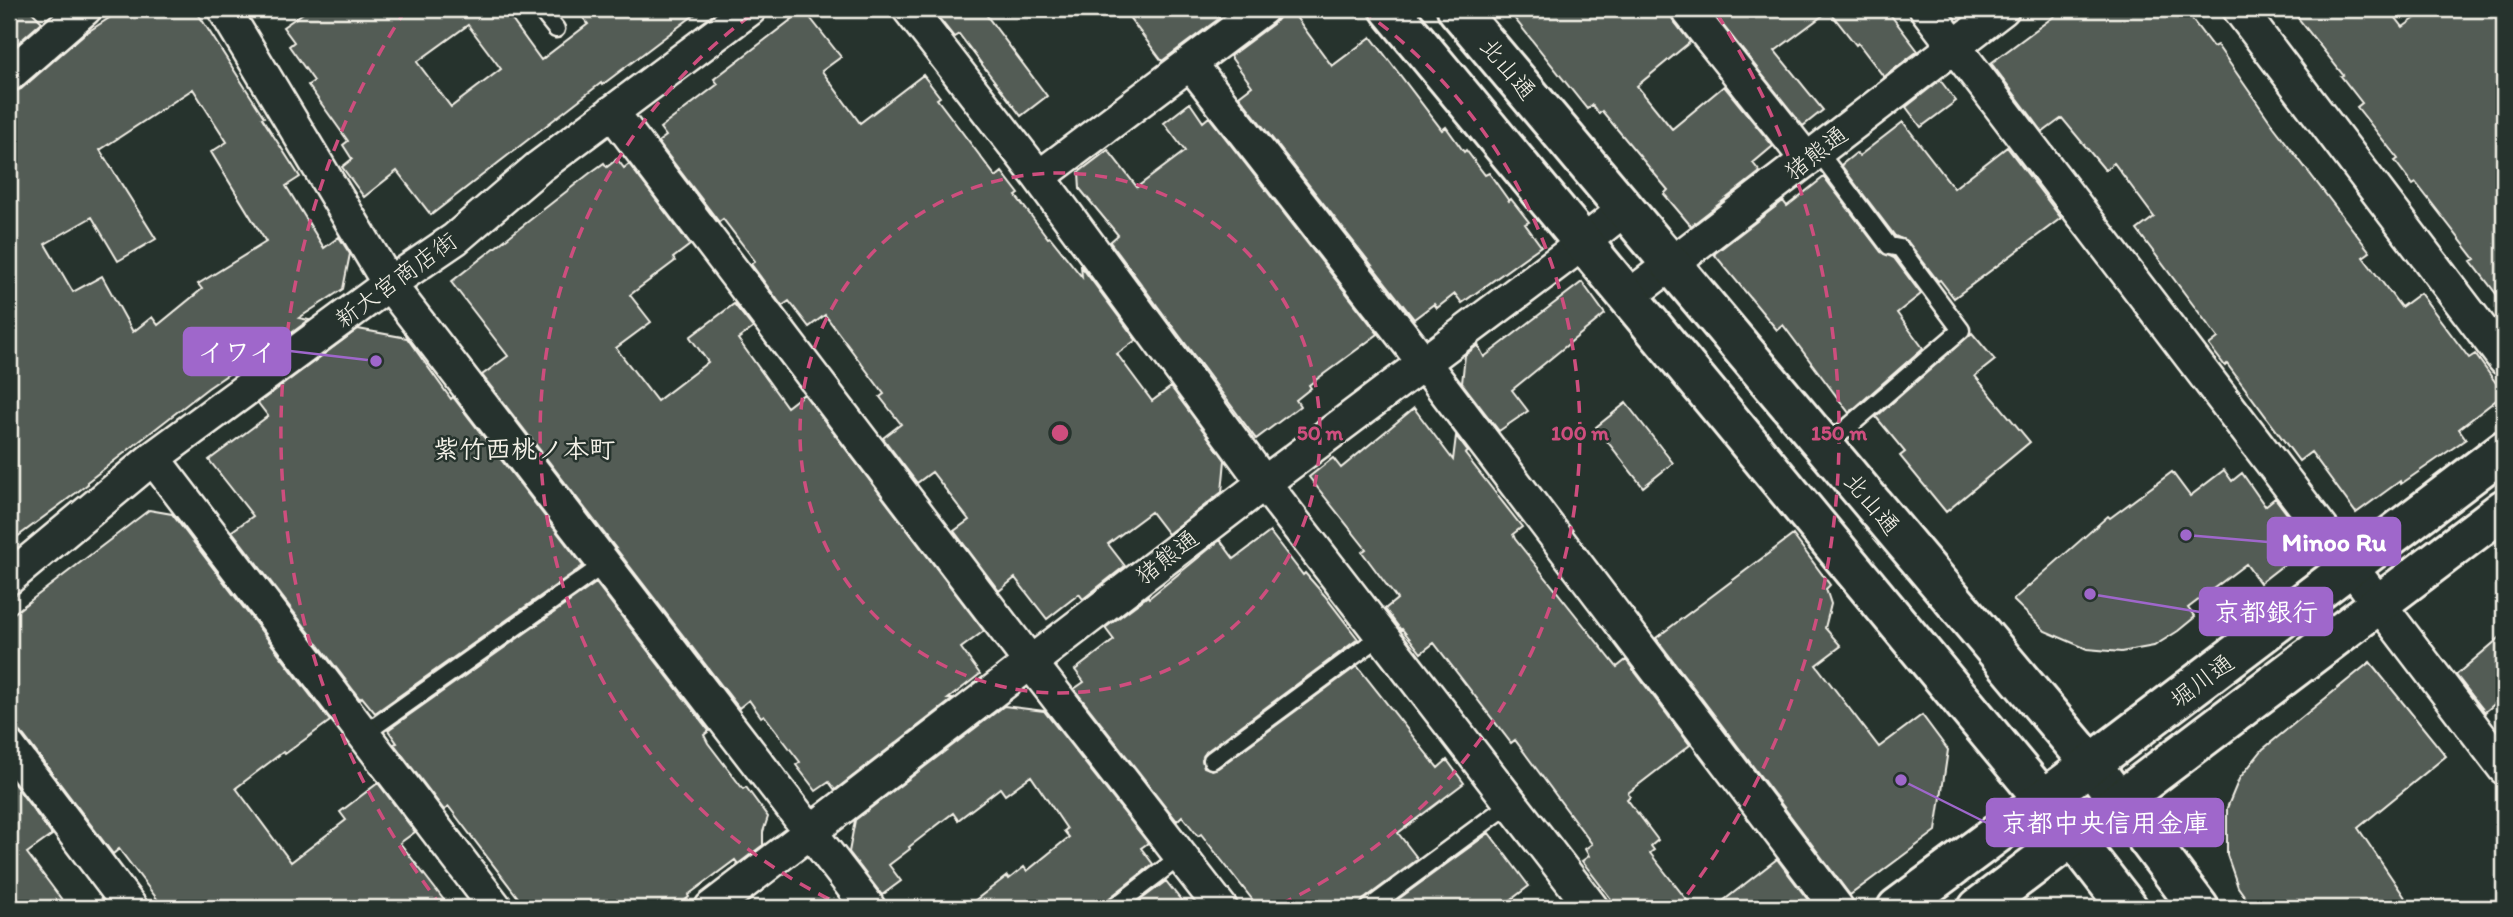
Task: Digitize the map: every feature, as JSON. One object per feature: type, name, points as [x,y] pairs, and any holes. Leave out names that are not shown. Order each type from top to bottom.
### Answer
[{"type":"street","points":[[9,75],[85,9]]},
{"type":"street","points":[[224,9],[389,284],[869,908]]},
{"type":"street","name":"新大宮商店街","points":[[9,578],[153,458],[389,284],[455,239],[539,167],[750,9]]},
{"type":"street","points":[[909,9],[1039,177],[1264,483],[1592,908]]},
{"type":"street","points":[[1039,177],[1262,9]]},
{"type":"street","points":[[1390,9],[2043,800],[2128,908]]},
{"type":"street","name":"北山通","points":[[1457,9],[2091,764],[2199,908]]},
{"type":"street","points":[[1687,9],[1812,156]]},
{"type":"street","points":[[1926,9],[2504,768]]},
{"type":"street","name":"猪熊通","points":[[1628,297],[2003,9]]},
{"type":"street","points":[[2239,9],[2504,359]]},
{"type":"street","points":[[1190,63],[1424,363],[1838,908]]},
{"type":"street","points":[[612,112],[1030,662],[1221,908]]},
{"type":"street","name":"猪熊通","points":[[711,908],[1625,209]]},
{"type":"street","points":[[1746,439],[1790,406]]},
{"type":"street","name":"堀川通","points":[[1897,908],[2504,450]]},
{"type":"street","points":[[153,458],[496,908]]},
{"type":"street","name":"堀川通","points":[[1979,908],[2504,509]]},
{"type":"street","points":[[9,747],[131,908]]},
{"type":"lane","points":[[540,9],[556,29]]},
{"type":"lane","points":[[1812,156],[1889,246],[1900,248],[1961,330],[1825,447]]},
{"type":"lane","points":[[365,734],[603,565]]},
{"type":"lane","points":[[1212,760],[1382,635]]},
{"type":"lane","points":[[1369,908],[1511,803]]},
{"type":"lane","points":[[1113,908],[1181,856]]},
{"type":"building","points":[[9,9],[29,9],[42,22],[9,51]]},
{"type":"building","points":[[123,9],[195,9],[300,177],[286,186],[324,248],[339,237],[350,254],[343,289],[299,318],[309,320],[235,375],[233,371],[208,388],[9,543],[9,93],[21,89],[83,35]],"holes":[[[193,89],[227,142],[211,152],[266,242],[198,284],[202,289],[158,325],[152,317],[133,332],[102,276],[73,292],[45,244],[92,217],[118,261],[156,239],[100,150]]]},
{"type":"building","points":[[309,9],[504,9],[541,60],[588,24],[576,9],[702,9],[602,85],[601,83],[431,215],[397,171],[364,197],[342,167],[352,159],[343,145],[348,141],[308,85],[314,81],[289,46],[294,42],[283,27]],"holes":[[[468,25],[501,69],[451,107],[417,62]]]},
{"type":"building","points":[[932,9],[998,9],[987,16],[1047,96],[1021,116],[959,34],[954,37]]},
{"type":"building","points":[[1123,9],[1232,9],[1162,61]]},
{"type":"building","points":[[1280,9],[1290,9],[1332,66],[1371,37],[1442,130],[1446,127],[1464,152],[1466,150],[1485,175],[1489,173],[1509,201],[1511,199],[1529,222],[1525,224],[1541,246],[1462,303],[1455,294],[1437,308],[1434,304],[1414,319],[1239,96],[1252,86],[1230,56],[1273,24],[1279,17]]},
{"type":"building","points":[[1507,9],[1669,9],[1673,20],[1690,42],[1637,86],[1672,129],[1724,86],[1773,146],[1753,163],[1760,172],[1691,226],[1664,194],[1668,190],[1602,111],[1599,114],[1592,105],[1587,109]]},
{"type":"building","points":[[1710,9],[1886,9],[1918,51],[1884,77],[1829,11],[1775,51],[1823,110],[1803,126]]},
{"type":"building","points":[[2064,9],[2184,9],[2213,47],[2217,45],[2274,127],[2370,252],[2363,257],[2401,307],[2420,293],[2469,358],[2475,354],[2504,394],[2459,429],[2466,439],[2356,513],[2311,452],[2299,461],[2227,364],[2225,366],[2209,345],[2218,338],[2137,230],[2154,217],[2114,163],[2105,170],[2062,118],[2043,132],[1991,63]]},
{"type":"building","points":[[2291,9],[2389,9],[2403,27],[2428,9],[2504,9],[2504,304],[2471,261],[2475,259],[2416,183],[2413,185],[2395,161],[2398,159],[2357,107],[2362,103],[2341,76],[2343,75]]},
{"type":"building","points":[[804,10],[841,57],[822,71],[860,123],[923,75],[940,97],[937,99],[996,177],[1002,172],[1019,194],[1016,196],[1048,238],[1050,237],[1082,277],[1081,266],[1136,340],[1117,354],[1152,401],[1171,387],[1225,460],[1222,492],[1168,534],[1151,512],[1108,544],[1125,566],[1083,599],[1079,594],[1047,619],[1015,578],[999,591],[954,531],[969,520],[932,472],[917,483],[883,438],[901,424],[880,397],[884,394],[825,315],[809,327],[789,301],[782,306],[751,264],[755,261],[723,219],[719,222],[658,142],[666,136],[660,128],[718,84],[714,79]]},
{"type":"building","points":[[1940,80],[1956,101],[1921,127],[1906,107]]},
{"type":"building","points":[[1190,103],[1203,122],[1209,117],[1378,334],[1309,385],[1311,388],[1296,400],[1300,406],[1256,439],[1110,242],[1118,235],[1080,189],[1079,172],[1108,150],[1137,187],[1185,151],[1164,123]]},
{"type":"building","points":[[1903,122],[1954,188],[2007,147],[2061,218],[1954,298],[1908,242],[1895,236],[1841,165],[1856,153],[1859,156]]},
{"type":"building","points":[[617,159],[624,168],[629,164],[690,245],[673,258],[675,261],[630,295],[651,322],[616,348],[657,401],[708,362],[690,337],[734,304],[753,328],[738,339],[787,407],[804,394],[984,631],[961,648],[980,674],[948,699],[953,699],[835,790],[829,782],[816,791],[796,765],[800,762],[764,715],[761,717],[749,700],[739,708],[482,375],[508,356],[451,282],[590,173],[604,163],[607,167]]},
{"type":"building","points":[[1824,177],[1881,252],[1894,258],[1921,294],[1897,313],[1923,348],[1849,413],[1783,325],[1777,330],[1714,254],[1783,201],[1787,206]]},
{"type":"building","points":[[1582,282],[1605,314],[1512,390],[1528,411],[1499,431],[1462,383],[1465,355],[1478,345],[1484,357]]},
{"type":"building","points":[[358,329],[407,338],[451,399],[453,397],[583,566],[375,713],[362,697],[360,699],[232,531],[253,516],[209,460],[268,416],[258,403]]},
{"type":"building","points":[[1972,333],[1995,360],[1975,376],[2030,442],[1946,512],[1900,456],[1905,452],[1876,417]]},
{"type":"building","points":[[1626,403],[1673,463],[1643,487],[1596,427]]},
{"type":"building","points":[[1414,408],[1453,460],[1456,436],[1468,452],[1465,454],[1522,527],[1513,534],[1515,539],[1617,667],[1626,660],[1690,745],[1628,793],[1630,796],[1627,799],[1658,840],[1651,846],[1654,850],[1650,853],[1693,908],[1618,908],[1582,861],[1589,856],[1585,849],[1592,844],[1515,740],[1511,743],[1434,643],[1421,653],[1401,630],[1385,609],[1397,599],[1362,552],[1366,549],[1309,477],[1333,458],[1341,468]]},
{"type":"building","points":[[2224,470],[2232,481],[2242,473],[2265,506],[2275,498],[2310,544],[2260,583],[2246,564],[2188,608],[2195,617],[2178,631],[2154,646],[2121,652],[2087,649],[2045,631],[2013,600],[2108,516],[2110,518],[2172,472],[2190,496]]},
{"type":"building","points":[[149,510],[172,514],[330,721],[236,788],[291,862],[346,820],[340,812],[378,783],[415,832],[400,843],[450,908],[164,908],[119,849],[113,854],[24,736],[17,730],[9,729],[9,617]]},
{"type":"building","points":[[1270,532],[1358,639],[1206,752],[1202,760],[1204,767],[1212,770],[1218,768],[1357,666],[1438,768],[1447,760],[1464,783],[1398,833],[1418,859],[1363,900],[1359,908],[1259,908],[1201,834],[1198,836],[1182,816],[1177,821],[1074,689],[1084,682],[1075,670],[1114,640],[1105,628],[1148,596],[1149,598],[1220,540],[1234,559]]},
{"type":"building","points":[[1793,535],[1830,585],[1826,589],[1831,604],[1825,628],[1841,646],[1816,665],[1879,747],[1922,715],[1948,750],[1936,831],[1850,895],[1656,638]]},
{"type":"building","points":[[596,583],[709,731],[704,735],[708,743],[768,817],[763,832],[763,845],[738,864],[735,860],[675,908],[526,908],[449,807],[444,810],[394,744],[397,743],[388,730]]},
{"type":"building","points":[[2504,634],[2504,696],[2485,712],[2456,675]]},
{"type":"building","points":[[2370,662],[2446,756],[2358,828],[2412,908],[2253,908],[2238,887],[2227,855],[2227,808],[2239,779],[2263,749]]},
{"type":"building","points":[[1004,706],[1044,711],[1148,843],[1141,848],[1153,864],[1107,900],[1103,908],[965,908],[1007,876],[1009,879],[1024,867],[1027,871],[1069,837],[1064,831],[1067,829],[1031,776],[1005,795],[1000,788],[958,820],[953,813],[909,847],[910,849],[889,865],[901,881],[882,895],[849,852],[855,820]]},
{"type":"building","points":[[9,777],[52,835],[27,853],[68,908],[9,908]]},
{"type":"building","points":[[1489,833],[1529,886],[1500,908],[1386,908]]},
{"type":"building","points":[[1777,859],[1814,908],[1714,908]]},
{"type":"building","points":[[1166,881],[1187,908],[1130,908]]},
{"type":"place","name":"イワイ","points":[[376,361]]},
{"type":"place","name":"Minoo Ru","points":[[2186,535]]},
{"type":"place","name":"京都銀行","points":[[2090,594]]},
{"type":"place","name":"京都中央信用金庫","points":[[1901,780]]},
{"type":"district","name":"紫竹西桃ノ本町","points":[[524,449]]}]
